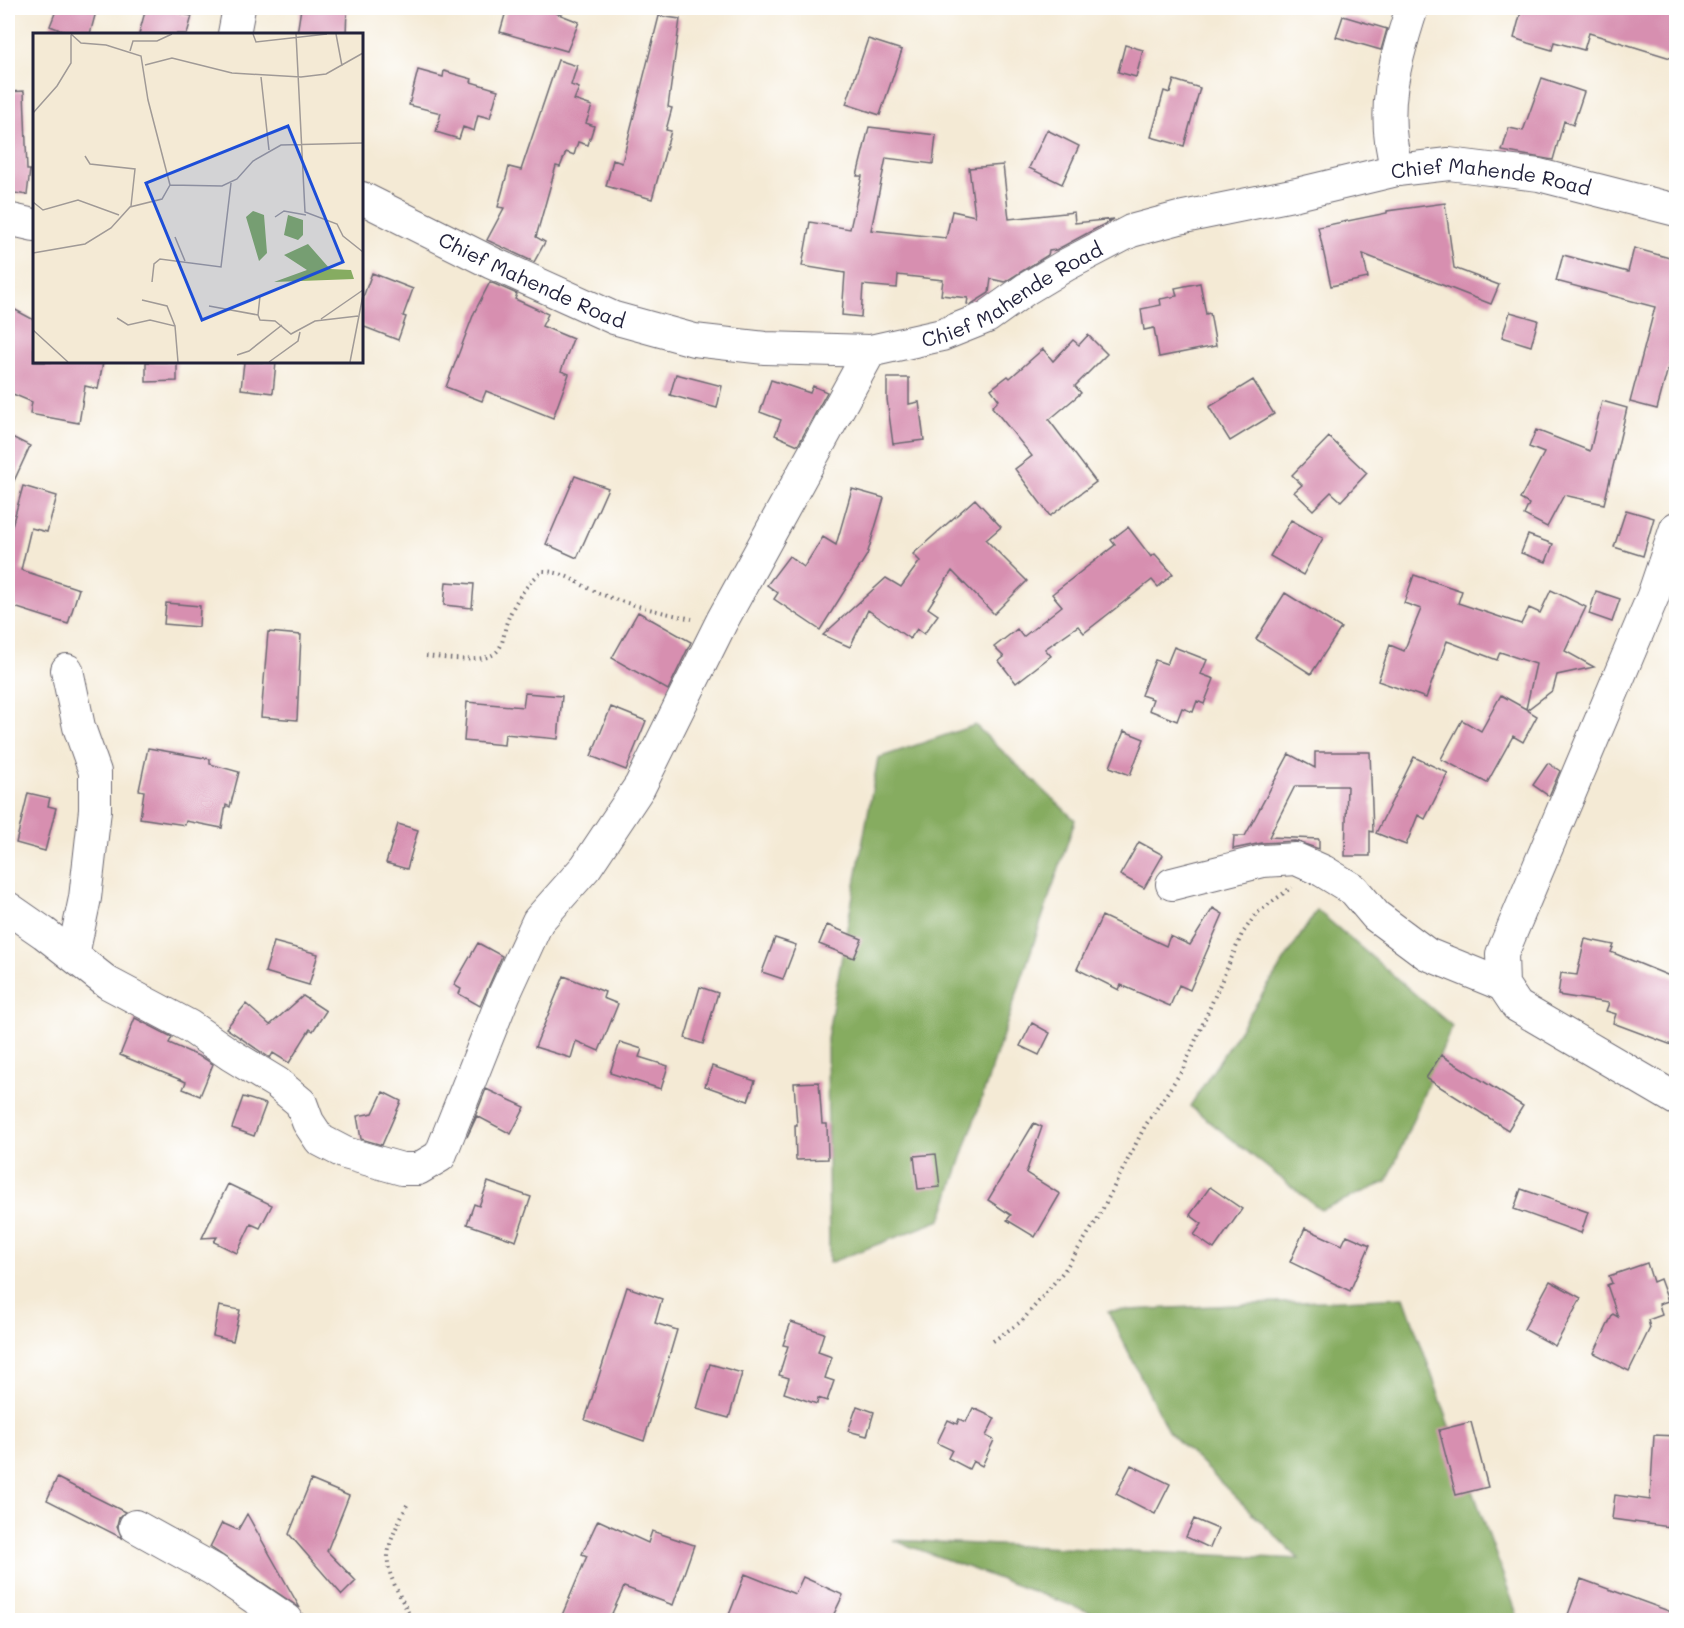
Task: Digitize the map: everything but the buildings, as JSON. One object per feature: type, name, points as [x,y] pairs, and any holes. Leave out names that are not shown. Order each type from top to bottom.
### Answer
[{"type":"street","points":[[234,33],[239,8]]},
{"type":"street","points":[[1396,170],[1389,144],[1389,104],[1395,63],[1412,8]]},
{"type":"street","name":"Chief Mahende Road","points":[[363,198],[492,263],[614,318],[694,340],[765,348],[870,351],[942,335],[987,317],[1066,265],[1131,231],[1179,218],[1297,195],[1396,170],[1449,164],[1539,175],[1677,210]]},
{"type":"street","points":[[8,219],[33,225]]},
{"type":"street","points":[[8,908],[108,983],[189,1026],[277,1083],[301,1103],[320,1140],[345,1153],[402,1169],[418,1170],[440,1156],[504,995],[538,921],[586,867],[639,786],[722,621],[870,351]]},
{"type":"street","points":[[1677,528],[1648,607],[1502,954],[1503,985],[1517,1006],[1677,1099]]},
{"type":"street","points":[[67,670],[79,727],[95,771],[95,810],[86,887],[73,955]]},
{"type":"street","points":[[1172,884],[1263,861],[1296,859],[1323,871],[1353,890],[1376,916],[1427,954],[1503,985]]},
{"type":"street","points":[[135,1526],[214,1570],[287,1620]]},
{"type":"path","points":[[426,656],[466,659],[488,657],[498,651],[504,639],[507,620],[522,594],[535,577],[543,571],[560,572],[597,592],[623,602],[695,619],[722,621]]},
{"type":"path","points":[[993,1341],[1022,1321],[1064,1271],[1097,1220],[1145,1126],[1183,1069],[1242,934],[1257,914],[1294,886],[1323,871]]},
{"type":"path","points":[[407,1505],[391,1537],[386,1561],[389,1576],[412,1620]]},
{"type":"green space","points":[[975,725],[1075,820],[941,1220],[829,1263],[827,1038],[878,758]]},
{"type":"green space","points":[[1317,910],[1452,1026],[1387,1182],[1321,1210],[1190,1106]]},
{"type":"green space","points":[[1404,1297],[1519,1620],[1111,1620],[893,1540],[1299,1559],[1168,1431],[1108,1311]]}]
